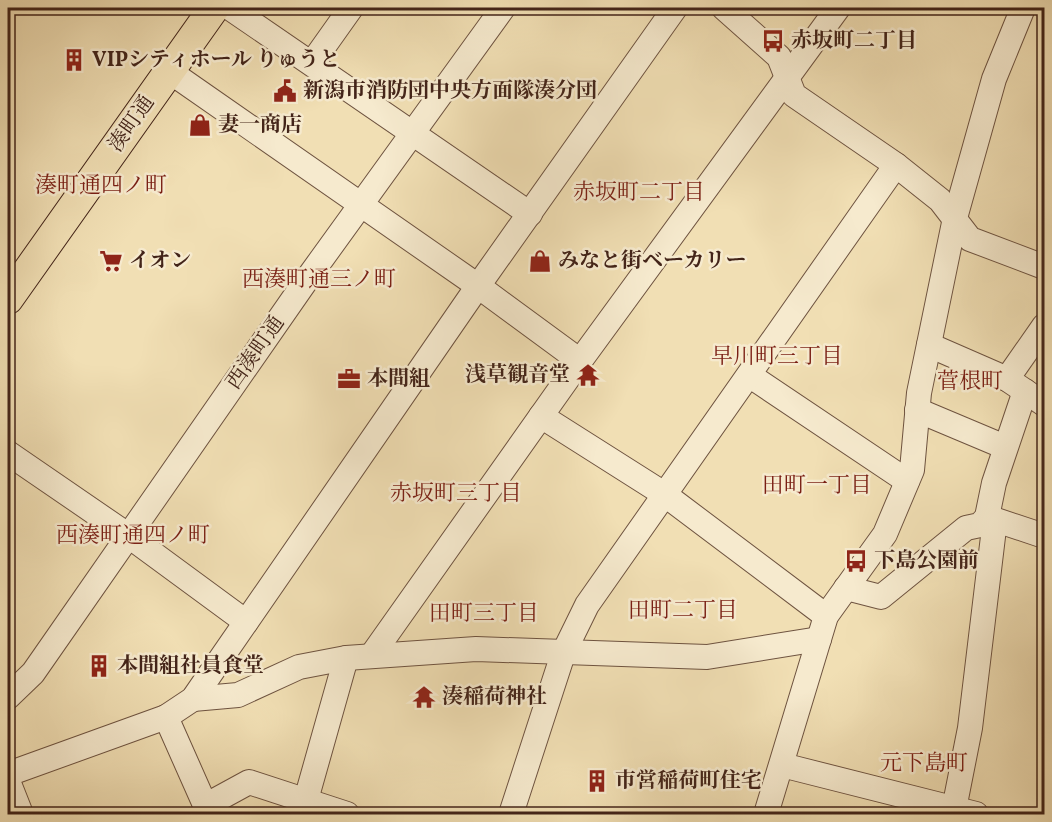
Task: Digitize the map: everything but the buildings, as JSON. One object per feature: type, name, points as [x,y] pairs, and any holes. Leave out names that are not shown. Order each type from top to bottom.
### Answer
[{"type":"main road","name":"湊町通","points":[[8,299],[214,8]]},
{"type":"street","points":[[230,8],[530,214]]},
{"type":"street","points":[[312,63],[351,8]]},
{"type":"street","name":"西湊町通","points":[[8,697],[33,673],[361,204],[503,8]]},
{"type":"street","points":[[8,774],[166,717],[193,699],[478,286],[675,8]]},
{"type":"street","points":[[724,8],[779,57],[795,95],[896,165],[940,200],[970,239],[1044,267]]},
{"type":"street","points":[[372,655],[580,361],[838,8]]},
{"type":"street","points":[[766,814],[823,628],[846,588],[885,534],[912,470],[917,410],[955,218],[994,79],[1023,8]]},
{"type":"street","points":[[169,71],[478,286],[580,361]]},
{"type":"street","points":[[511,814],[563,654],[587,605],[896,165]]},
{"type":"street","points":[[782,765],[962,812],[994,483],[1044,326]]},
{"type":"street","points":[[929,345],[1025,391]]},
{"type":"street","points":[[749,375],[908,481]]},
{"type":"street","points":[[917,410],[1005,447]]},
{"type":"street","points":[[541,416],[664,494],[823,628]]},
{"type":"street","points":[[8,453],[129,536],[246,622]]},
{"type":"street","points":[[846,588],[881,597],[966,528],[980,525],[991,519],[1044,536]]},
{"type":"street","points":[[193,699],[238,695],[299,667],[372,655],[476,649],[563,654],[707,657],[823,628]]},
{"type":"street","points":[[304,808],[346,658]]},
{"type":"street","points":[[166,717],[207,810],[249,782],[304,808],[347,814]]},
{"type":"street","points":[[8,781],[21,814]]},
{"type":"place","name":"赤坂町二丁目","points":[[773,41]]},
{"type":"place","name":"VIPシティホール りゅうと","points":[[74,60]]},
{"type":"place","name":"新潟市消防団中央方面隊湊分団","points":[[285,91]]},
{"type":"place","name":"妻一商店","points":[[200,125]]},
{"type":"place","name":"イオン","points":[[111,261]]},
{"type":"place","name":"みなと街ベーカリー","points":[[540,261]]},
{"type":"place","name":"浅草観音堂","points":[[588,375]]},
{"type":"place","name":"本間組","points":[[349,379]]},
{"type":"place","name":"下島公園前","points":[[856,561]]},
{"type":"place","name":"本間組社員食堂","points":[[99,666]]},
{"type":"place","name":"湊稲荷神社","points":[[424,697]]},
{"type":"place","name":"市営稲荷町住宅","points":[[597,781]]},
{"type":"district","name":"湊町通四ノ町","points":[[101,186]]},
{"type":"district","name":"赤坂町二丁目","points":[[639,193]]},
{"type":"district","name":"西湊町通三ノ町","points":[[319,280]]},
{"type":"district","name":"早川町三丁目","points":[[777,357]]},
{"type":"district","name":"菅根町","points":[[970,382]]},
{"type":"district","name":"田町一丁目","points":[[817,486]]},
{"type":"district","name":"赤坂町三丁目","points":[[456,494]]},
{"type":"district","name":"西湊町通四ノ町","points":[[133,536]]},
{"type":"district","name":"田町二丁目","points":[[683,611]]},
{"type":"district","name":"田町三丁目","points":[[484,614]]},
{"type":"district","name":"元下島町","points":[[924,764]]}]
